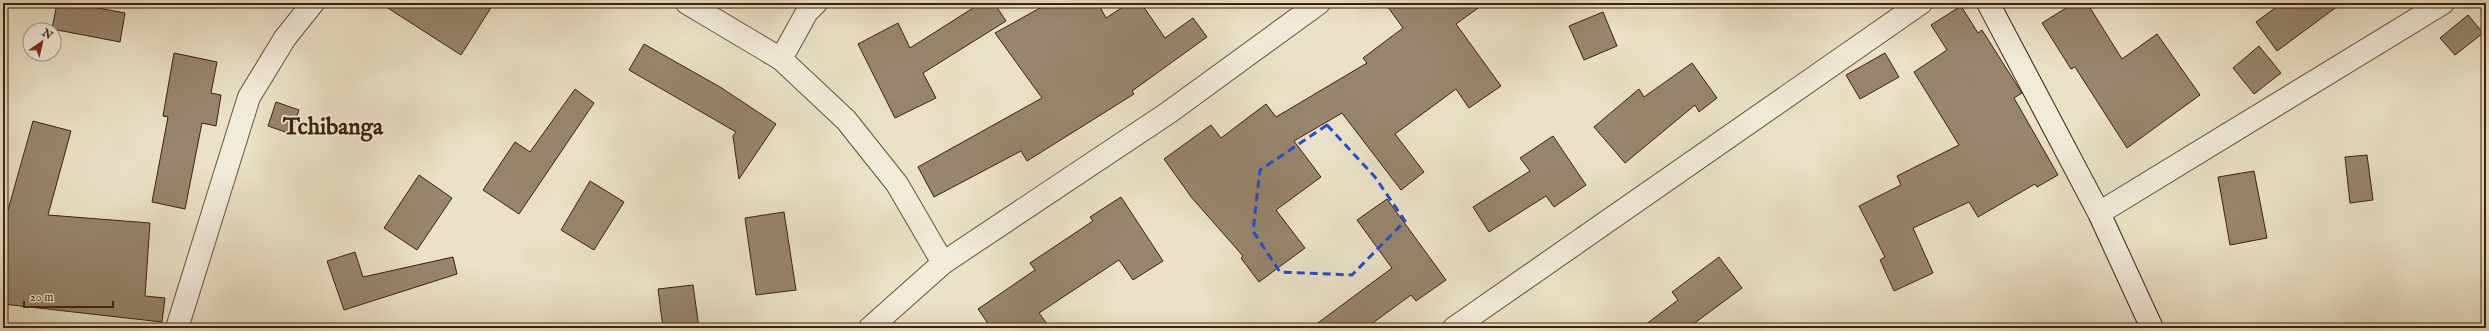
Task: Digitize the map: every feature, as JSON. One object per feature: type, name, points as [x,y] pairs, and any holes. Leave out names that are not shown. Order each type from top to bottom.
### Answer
[{"type":"street","points":[[177,328],[249,97],[285,38],[313,3]]},
{"type":"street","points":[[687,3],[781,59],[846,120],[897,184],[943,263]]},
{"type":"street","points":[[781,59],[807,12],[816,3]]},
{"type":"street","points":[[870,328],[943,263],[1168,113],[1319,3]]},
{"type":"street","points":[[1454,328],[1921,3]]},
{"type":"street","points":[[1988,3],[2099,213],[2152,328]]},
{"type":"street","points":[[2099,213],[2443,3]]},
{"type":"highlighted area","points":[[1327,125],[1375,177],[1405,221],[1352,275],[1280,272],[1253,231],[1260,170]]},
{"type":"building","points":[[57,3],[71,3],[125,13],[120,42],[62,31],[62,22],[53,22]]},
{"type":"building","points":[[380,3],[494,3],[461,55]]},
{"type":"building","points":[[981,3],[994,3],[1006,21],[923,73],[936,98],[895,118],[858,44],[898,23],[910,48]]},
{"type":"building","points":[[1049,3],[1098,3],[1106,18],[1129,3],[1141,3],[1165,38],[1193,18],[1207,37],[1132,91],[1134,94],[1027,161],[1021,151],[934,197],[918,167],[1042,98],[995,33]]},
{"type":"building","points":[[1385,3],[1485,3],[1456,24],[1501,86],[1469,108],[1456,89],[1395,134],[1424,172],[1401,190],[1342,113],[1294,141],[1321,177],[1276,210],[1305,248],[1259,282],[1241,258],[1243,256],[1192,198],[1164,159],[1211,125],[1221,138],[1266,104],[1276,117],[1367,63],[1363,58],[1403,28]]},
{"type":"building","points":[[2074,3],[2087,3],[2122,59],[2157,34],[2200,95],[2127,148],[2075,67],[2071,69],[2042,23]]},
{"type":"building","points":[[2282,3],[2342,3],[2277,51],[2256,22]]},
{"type":"building","points":[[1961,6],[1978,33],[1982,30],[2022,93],[2014,98],[2058,175],[2037,187],[2035,184],[1978,217],[1969,202],[1913,228],[1933,273],[1894,291],[1880,260],[1885,257],[1859,206],[1901,185],[1897,176],[1959,145],[1914,72],[1947,50],[1931,25]]},
{"type":"building","points":[[1603,12],[1617,46],[1584,60],[1569,26]]},
{"type":"building","points":[[2468,15],[2483,33],[2455,55],[2440,38]]},
{"type":"building","points":[[644,44],[720,87],[776,124],[739,179],[733,136],[736,132],[629,70]]},
{"type":"building","points":[[2259,46],[2281,73],[2254,94],[2233,68]]},
{"type":"building","points":[[174,53],[217,62],[211,93],[221,95],[216,126],[202,123],[185,209],[152,202],[168,117],[163,116]]},
{"type":"building","points":[[1885,53],[1899,77],[1860,99],[1846,75]]},
{"type":"building","points":[[1692,63],[1717,98],[1699,112],[1695,105],[1625,163],[1594,127],[1639,89],[1644,97]]},
{"type":"building","points":[[575,89],[594,103],[519,214],[483,190],[515,142],[530,152]]},
{"type":"building","points":[[276,102],[299,110],[291,134],[268,126]]},
{"type":"building","points":[[33,121],[71,131],[48,215],[150,223],[145,296],[165,298],[162,322],[3,304],[3,210],[8,210]]},
{"type":"building","points":[[1553,136],[1586,185],[1554,207],[1546,196],[1489,232],[1473,207],[1530,171],[1520,158]]},
{"type":"building","points":[[2367,155],[2373,200],[2350,203],[2345,157]]},
{"type":"building","points":[[2254,171],[2267,238],[2230,245],[2218,177]]},
{"type":"building","points":[[419,175],[452,198],[417,250],[384,228]]},
{"type":"building","points":[[590,181],[624,202],[594,250],[561,230]]},
{"type":"building","points":[[1121,197],[1163,261],[1133,280],[1119,260],[1039,313],[1050,328],[991,328],[978,309],[1035,270],[1030,263],[1093,221],[1090,217]]},
{"type":"building","points":[[1387,199],[1446,280],[1416,301],[1411,295],[1366,328],[1311,328],[1392,268],[1357,220]]},
{"type":"building","points":[[784,212],[796,290],[756,295],[745,218]]},
{"type":"building","points":[[355,252],[363,277],[453,257],[457,274],[344,310],[327,261]]},
{"type":"building","points":[[1719,257],[1742,288],[1688,328],[1641,328],[1678,300],[1672,292]]},
{"type":"building","points":[[693,285],[699,328],[663,328],[658,289]]},
{"type":"district","name":"Tchibanga","points":[[333,127]]}]
